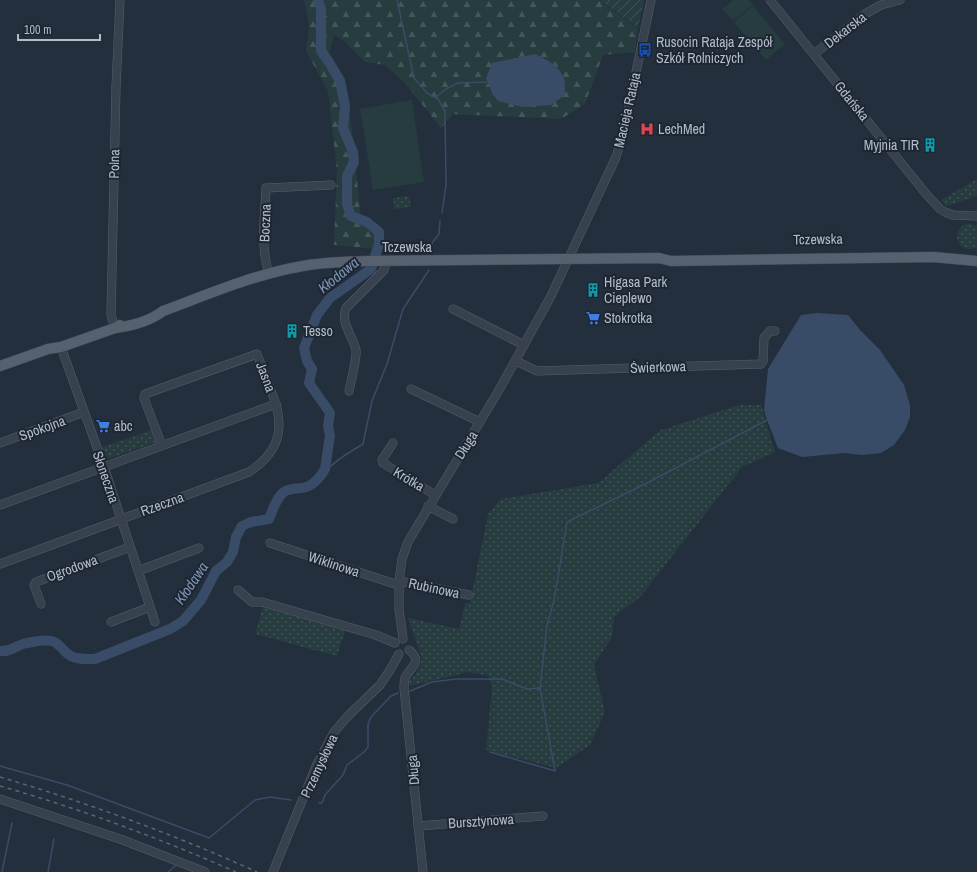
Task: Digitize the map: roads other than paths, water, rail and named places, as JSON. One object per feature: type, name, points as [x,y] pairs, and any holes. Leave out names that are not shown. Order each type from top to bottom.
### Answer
[{"type":"main road","name":"Tczewska","points":[[0,366],[115,328],[125,322],[154,311],[163,311],[269,274],[322,263],[367,261],[569,260],[659,258],[672,255],[913,252],[977,255]]},
{"type":"main road","name":"Tczewska","points":[[659,258],[671,261],[933,257],[977,261]]},
{"type":"main road","name":"Tczewska","points":[[0,372],[50,354],[61,347]]},
{"type":"street","name":"Polna","points":[[115,328],[111,316],[116,87],[120,0]]},
{"type":"street","name":"Macieja Rataja","points":[[569,260],[622,142],[651,0]]},
{"type":"street","name":"Gdańska","points":[[770,0],[927,195],[940,209],[953,215],[977,216]]},
{"type":"street","name":"Dekarska","points":[[814,54],[865,14],[881,5],[900,0]]},
{"type":"street","name":"Boczna","points":[[269,274],[265,261],[264,250],[266,188],[331,185]]},
{"type":"street","name":"Długa","points":[[423,872],[404,688],[405,678],[412,670],[415,660],[409,650],[409,644],[403,639],[399,610],[399,582],[405,549],[428,506],[516,361],[569,260]]},
{"type":"street","points":[[349,391],[356,353],[344,320],[344,312],[346,308],[384,270],[385,267],[383,261]]},
{"type":"street","points":[[453,309],[524,345]]},
{"type":"street","name":"Świerkowa","points":[[516,361],[537,370],[760,364],[763,361],[764,338],[770,331],[775,331]]},
{"type":"street","name":"Słoneczna","points":[[61,347],[104,467],[155,622]]},
{"type":"street","name":"Jasna","points":[[0,506],[276,404],[257,354],[147,393],[144,398],[162,446]]},
{"type":"street","points":[[411,389],[480,422]]},
{"type":"street","name":"Rzeczna","points":[[0,564],[243,474],[256,467],[266,457],[279,435],[280,419],[276,404]]},
{"type":"street","name":"Spokojna","points":[[0,443],[84,412]]},
{"type":"street","name":"Krótka","points":[[393,443],[382,460],[383,463],[435,495]]},
{"type":"street","points":[[428,506],[453,519]]},
{"type":"street","name":"Wiklinowa","points":[[270,543],[395,584],[399,582]]},
{"type":"street","name":"Ogrodowa","points":[[41,604],[34,585],[36,582],[130,547]]},
{"type":"street","points":[[138,571],[199,548]]},
{"type":"street","name":"Rubinowa","points":[[399,582],[469,595]]},
{"type":"street","points":[[238,590],[252,602],[262,602],[376,635],[395,643]]},
{"type":"street","points":[[111,622],[150,607]]},
{"type":"street","points":[[403,639],[397,640],[394,649],[399,654],[404,654],[409,650]]},
{"type":"street","name":"Przemysłowa","points":[[273,872],[318,764],[334,732],[348,715],[380,686],[399,654]]},
{"type":"street","points":[[0,799],[120,839],[205,872]]},
{"type":"street","name":"Bursztynowa","points":[[418,826],[543,816]]},
{"type":"water","points":[[535,54],[548,61],[562,74],[565,81],[565,95],[551,105],[523,107],[498,101],[493,95],[486,78],[492,63]]},
{"type":"water","points":[[817,313],[848,315],[860,330],[880,350],[904,385],[910,405],[910,417],[905,430],[894,445],[881,453],[862,455],[845,453],[802,457],[778,448],[764,410],[768,369],[801,315]]},
{"type":"waterway","name":"Kłodawa","points":[[0,651],[9,650],[30,642],[48,640],[56,643],[71,656],[81,659],[95,659],[170,629],[183,621],[201,600],[216,571],[227,562],[233,552],[236,537],[242,526],[251,522],[269,519],[277,501],[284,492],[313,484],[325,469],[330,435],[328,426],[330,413],[309,383],[312,369],[307,361],[304,348],[317,315],[330,298],[371,269],[379,244],[379,232],[367,222],[351,216],[347,204],[347,176],[354,162],[353,152],[343,128],[345,106],[340,81],[321,51],[321,9],[318,0]]},
{"type":"waterway","name":"Kłodawa","points":[[397,0],[414,78],[427,93],[438,99],[445,111],[446,185],[442,213]]},
{"type":"waterway","points":[[436,97],[446,89],[458,83],[487,82]]},
{"type":"waterway","name":"Kłodawa","points":[[431,252],[432,243],[439,234],[440,221]]},
{"type":"waterway","name":"Kłodawa","points":[[325,469],[363,444],[372,401],[387,364],[403,309],[429,270]]},
{"type":"waterway","points":[[410,691],[432,682],[456,679],[502,679],[527,689],[540,688],[547,625],[554,601],[567,522],[647,483],[767,420]]},
{"type":"waterway","points":[[490,752],[555,771],[540,688]]},
{"type":"waterway","points":[[319,803],[322,803],[325,795],[343,775],[347,765],[368,747],[368,724],[371,717],[391,696],[398,693]]},
{"type":"waterway","points":[[0,766],[67,785],[209,838],[255,800],[270,797],[291,800]]},
{"type":"waterway","points":[[2,872],[12,823]]},
{"type":"waterway","points":[[48,872],[54,839]]},
{"type":"waterway","points":[[168,872],[175,866]]},
{"type":"railway","points":[[0,777],[65,797],[130,820],[257,872]]},
{"type":"railway","points":[[0,786],[60,804],[120,825],[178,847],[236,872]]},
{"type":"place","name":"Rusocin Rataja Zespół Szkół Rolniczych","points":[[645,50]]},
{"type":"place","name":"LechMed","points":[[647,129]]},
{"type":"place","name":"Myjnia TIR","points":[[930,145]]},
{"type":"place","name":"Higasa Park Cieplewo","points":[[593,290]]},
{"type":"place","name":"Stokrotka","points":[[593,318]]},
{"type":"place","name":"Tesso","points":[[292,331]]},
{"type":"place","name":"abc","points":[[103,426]]}]
